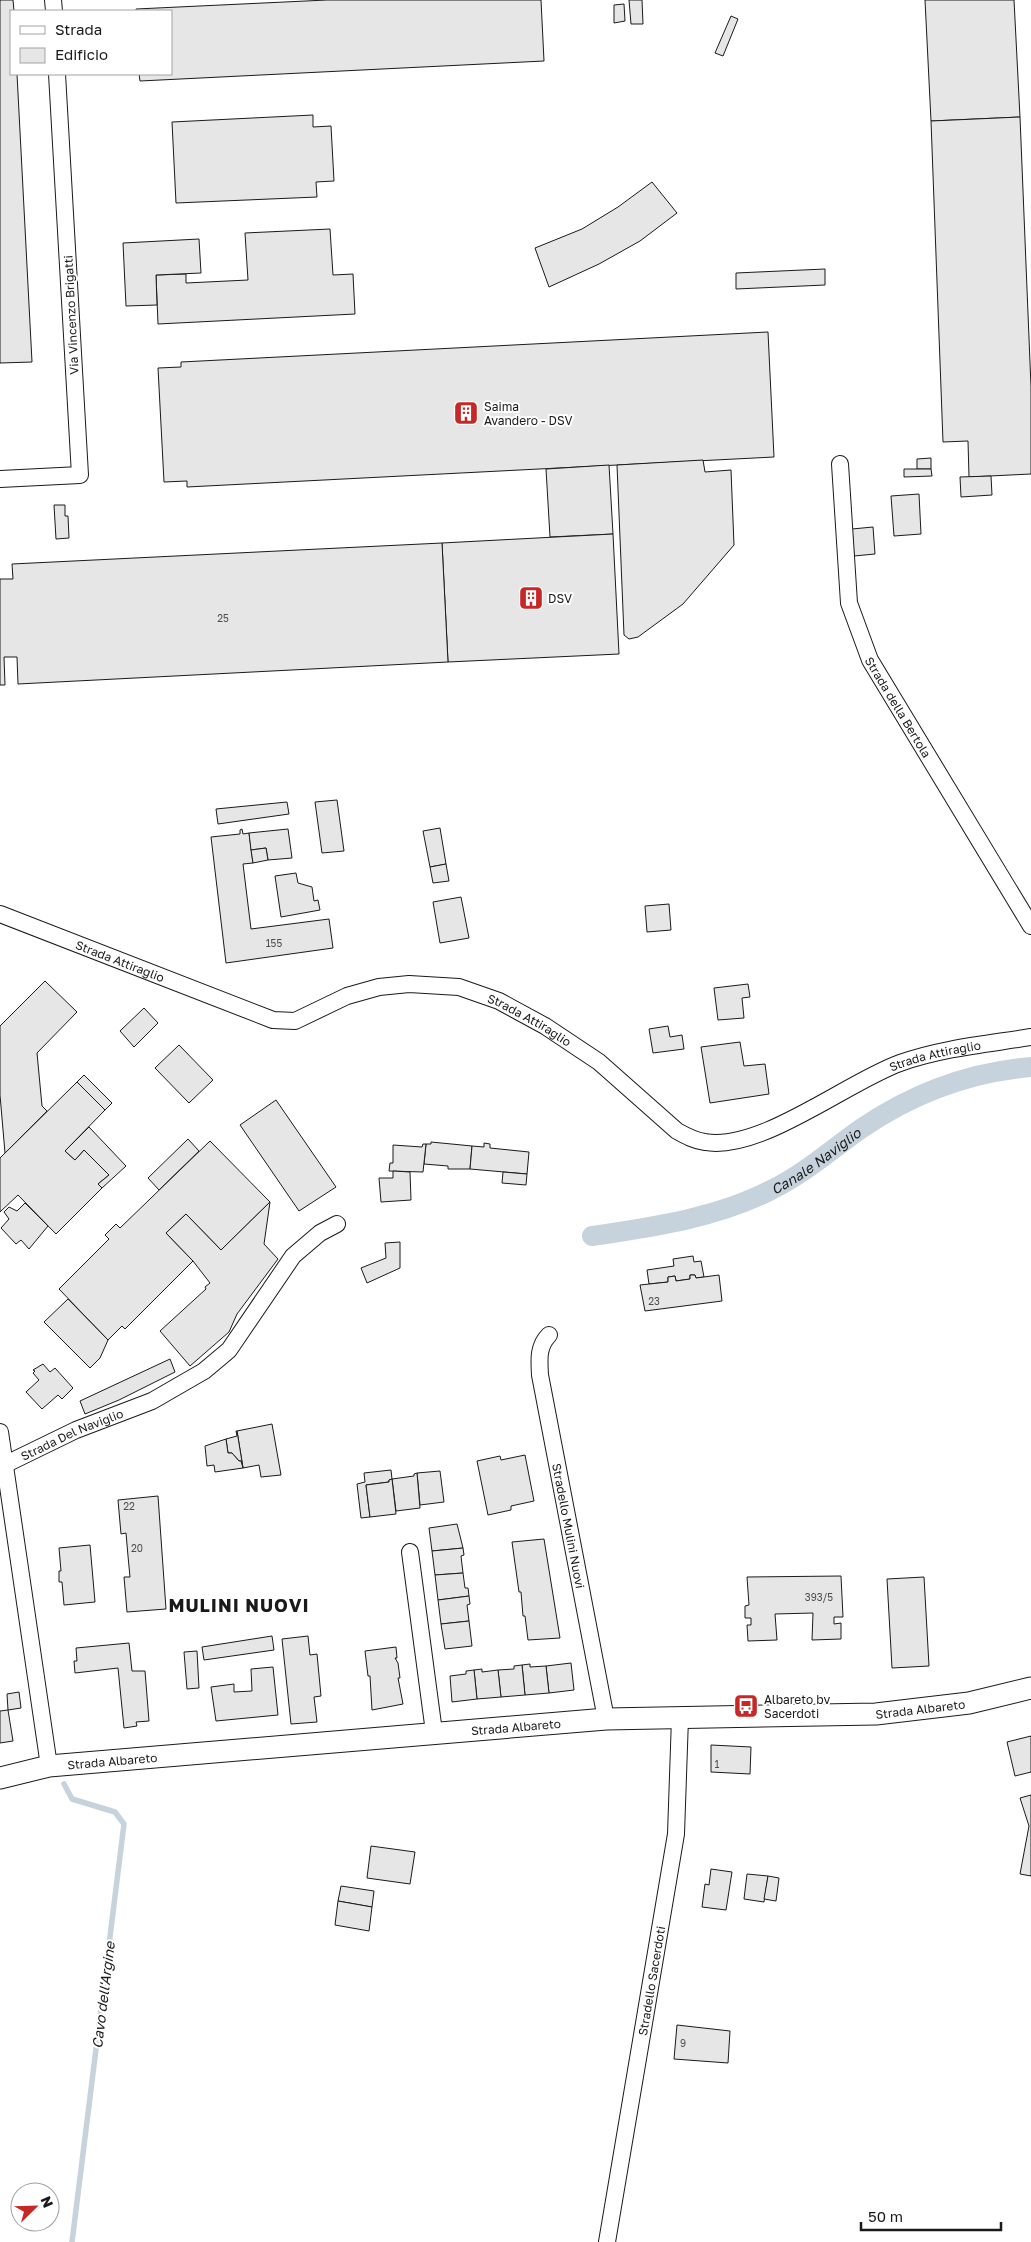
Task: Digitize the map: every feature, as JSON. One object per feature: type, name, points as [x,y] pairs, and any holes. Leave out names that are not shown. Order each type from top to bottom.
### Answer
[{"type":"street","name":"Via Vincenzo Brigatti","points":[[0,479],[80,475],[57,75]]},
{"type":"street","name":"Strada della Bertola","points":[[840,464],[849,603],[870,660],[1031,926]]},
{"type":"street","name":"Strada Attiraglio","points":[[0,914],[273,1020],[295,1021],[347,996],[379,987],[409,984],[459,987],[499,1001],[545,1026],[599,1062],[677,1131],[692,1139],[706,1143],[737,1140],[768,1131],[883,1071],[916,1058],[1031,1037]]},
{"type":"street","name":"Strada Del Naviglio","points":[[2,1466],[76,1430],[152,1401],[204,1371],[228,1350],[293,1256],[320,1233],[337,1224]]},
{"type":"street","name":"Stradello Mulini Nuovi","points":[[549,1335],[541,1346],[539,1355],[540,1374],[606,1719]]},
{"type":"street","points":[[0,1432],[2,1466],[49,1766]]},
{"type":"street","points":[[410,1552],[434,1732]]},
{"type":"street","name":"Strada Albareto","points":[[0,1778],[49,1766],[434,1732],[606,1719],[876,1714],[969,1703],[1031,1688]]},
{"type":"street","name":"Stradello Sacerdoti","points":[[608,2242],[676,1834],[680,1718]]},
{"type":"building","points":[[0,0],[13,0],[14,10],[10,10],[10,75],[17,75],[32,362],[0,363]]},
{"type":"building","points":[[327,0],[541,0],[544,61],[140,81],[139,75],[172,75],[172,10],[136,9]]},
{"type":"building","points":[[629,0],[642,0],[643,24],[631,24]]},
{"type":"building","points":[[925,0],[1014,0],[1020,117],[931,121]]},
{"type":"building","points":[[624,4],[625,21],[614,23],[614,5]]},
{"type":"building","points":[[731,16],[738,19],[723,56],[715,53]]},
{"type":"building","points":[[313,115],[313,127],[331,126],[334,181],[316,182],[317,197],[176,203],[172,122]]},
{"type":"building","points":[[1020,117],[1031,387],[1031,474],[969,477],[968,441],[943,442],[931,121]]},
{"type":"building","points":[[652,182],[677,213],[640,241],[599,264],[549,287],[535,248],[582,229],[618,207]]},
{"type":"building","points":[[330,229],[333,275],[353,274],[355,314],[158,324],[156,275],[186,274],[186,283],[248,280],[245,233]]},
{"type":"building","points":[[199,239],[201,273],[156,275],[157,305],[126,306],[123,243]]},
{"type":"building","points":[[825,269],[825,285],[736,289],[736,273]]},
{"type":"building","name":"Saima Avandero - DSV","points":[[768,332],[774,457],[187,487],[187,481],[164,482],[158,368],[181,367],[181,362]]},
{"type":"building","points":[[931,458],[931,469],[917,469],[917,459]]},
{"type":"building","points":[[703,460],[705,472],[731,470],[734,545],[683,604],[638,637],[629,639],[624,635],[617,465]]},
{"type":"building","points":[[609,465],[613,534],[550,537],[546,469]]},
{"type":"building","points":[[904,469],[931,469],[932,476],[904,477]]},
{"type":"building","points":[[991,476],[992,495],[961,497],[960,477]]},
{"type":"building","points":[[919,494],[921,534],[894,536],[891,496]]},
{"type":"building","points":[[54,505],[65,505],[65,516],[68,516],[69,538],[56,539]]},
{"type":"building","points":[[873,527],[875,554],[854,556],[852,529]]},
{"type":"building","name":"DSV","points":[[613,534],[619,654],[448,662],[442,543]]},
{"type":"building","points":[[442,543],[448,662],[18,684],[17,657],[4,657],[5,685],[0,685],[0,579],[13,579],[12,564]]},
{"type":"building","points":[[337,800],[344,851],[322,853],[315,802]]},
{"type":"building","points":[[287,802],[289,814],[218,824],[216,809]]},
{"type":"building","points":[[440,828],[446,864],[430,867],[423,831]]},
{"type":"building","points":[[242,829],[243,834],[249,833],[253,863],[243,864],[251,929],[329,919],[333,948],[226,963],[211,837],[240,834]]},
{"type":"building","points":[[288,829],[292,858],[268,860],[266,848],[251,850],[249,833]]},
{"type":"building","points":[[266,848],[268,860],[253,863],[251,850]]},
{"type":"building","points":[[446,864],[449,881],[433,883],[430,867]]},
{"type":"building","points":[[296,873],[298,883],[312,887],[314,901],[318,900],[320,910],[281,917],[275,876]]},
{"type":"building","points":[[461,897],[469,938],[440,943],[433,902]]},
{"type":"building","points":[[669,904],[671,930],[647,932],[645,906]]},
{"type":"building","points":[[45,981],[77,1012],[37,1053],[42,1106],[47,1111],[5,1153],[0,1095],[0,1026]]},
{"type":"building","points":[[748,984],[750,997],[742,998],[744,1018],[718,1020],[714,988]]},
{"type":"building","points":[[144,1008],[158,1023],[134,1047],[120,1031]]},
{"type":"building","points":[[668,1026],[670,1037],[682,1035],[684,1049],[653,1053],[649,1029]]},
{"type":"building","points":[[740,1042],[744,1066],[765,1064],[769,1094],[710,1103],[701,1047]]},
{"type":"building","points":[[179,1045],[213,1080],[189,1103],[155,1068]]},
{"type":"building","points":[[84,1075],[112,1103],[105,1110],[77,1082]]},
{"type":"building","points":[[77,1082],[105,1110],[65,1151],[75,1160],[84,1150],[109,1175],[98,1184],[102,1188],[56,1234],[18,1195],[0,1212],[0,1158]]},
{"type":"building","points":[[276,1100],[336,1187],[299,1211],[240,1125]]},
{"type":"building","points":[[89,1127],[126,1166],[102,1188],[98,1184],[109,1175],[84,1150],[75,1160],[65,1151]]},
{"type":"building","points":[[188,1139],[199,1151],[159,1190],[148,1178]]},
{"type":"building","points":[[210,1141],[270,1202],[221,1250],[186,1214],[166,1233],[193,1261],[125,1329],[122,1326],[108,1340],[59,1289],[109,1239],[105,1235],[116,1224],[120,1228]]},
{"type":"building","points":[[431,1142],[472,1146],[470,1169],[448,1169],[448,1166],[424,1164],[426,1144],[431,1144]]},
{"type":"building","points":[[484,1143],[490,1144],[490,1148],[529,1152],[527,1174],[470,1169],[472,1146],[484,1147]]},
{"type":"building","points":[[423,1144],[426,1144],[423,1172],[389,1171],[390,1163],[393,1163],[393,1145],[422,1147]]},
{"type":"building","points":[[393,1171],[410,1172],[411,1200],[381,1202],[379,1178],[393,1178]]},
{"type":"building","points":[[503,1172],[527,1174],[526,1185],[502,1183]]},
{"type":"building","points":[[270,1202],[264,1244],[278,1259],[237,1314],[229,1332],[190,1366],[160,1331],[206,1289],[205,1287],[210,1283],[193,1261],[166,1233],[186,1214],[221,1250]]},
{"type":"building","points":[[25,1203],[48,1226],[29,1249],[21,1240],[16,1244],[1,1228],[9,1219],[4,1212],[9,1207],[17,1211]]},
{"type":"building","points":[[400,1242],[400,1268],[367,1283],[361,1268],[386,1258],[385,1243]]},
{"type":"building","points":[[693,1256],[694,1262],[701,1261],[704,1277],[696,1278],[695,1275],[690,1275],[690,1279],[676,1281],[675,1276],[668,1277],[668,1282],[649,1284],[647,1270],[674,1266],[673,1259]]},
{"type":"building","points":[[690,1275],[695,1275],[696,1278],[719,1275],[722,1301],[645,1311],[640,1285],[668,1282],[668,1277],[675,1276],[676,1281],[690,1279]]},
{"type":"building","points":[[68,1299],[108,1340],[100,1358],[90,1368],[44,1322]]},
{"type":"building","points":[[170,1359],[175,1372],[119,1400],[85,1414],[80,1401]]},
{"type":"building","points":[[43,1364],[50,1372],[55,1368],[73,1388],[62,1399],[58,1395],[42,1409],[26,1392],[39,1380],[33,1373],[35,1371],[33,1370]]},
{"type":"building","points":[[272,1424],[281,1475],[261,1477],[259,1465],[243,1468],[237,1431]]},
{"type":"building","points":[[237,1431],[243,1468],[241,1461],[232,1453],[228,1453],[226,1439],[237,1436]]},
{"type":"building","points":[[226,1439],[228,1453],[232,1453],[241,1461],[243,1468],[215,1472],[214,1465],[207,1466],[205,1446]]},
{"type":"building","points":[[525,1455],[534,1501],[511,1506],[511,1510],[488,1515],[477,1461],[500,1456],[501,1460]]},
{"type":"building","points":[[391,1470],[392,1479],[389,1482],[366,1485],[370,1517],[361,1518],[357,1484],[365,1482],[364,1473]]},
{"type":"building","points":[[440,1471],[444,1502],[420,1505],[417,1473]]},
{"type":"building","points":[[417,1473],[420,1508],[396,1511],[392,1479],[414,1476]]},
{"type":"building","points":[[392,1479],[396,1514],[370,1517],[366,1485],[389,1482]]},
{"type":"building","points":[[158,1496],[166,1609],[127,1612],[124,1577],[130,1577],[126,1533],[121,1534],[118,1500]]},
{"type":"building","points":[[457,1524],[463,1548],[432,1551],[429,1528]]},
{"type":"building","points":[[544,1539],[560,1638],[528,1640],[512,1542]]},
{"type":"building","points":[[90,1545],[95,1602],[64,1605],[62,1582],[59,1582],[59,1571],[61,1571],[59,1548]]},
{"type":"building","points":[[463,1548],[464,1555],[461,1556],[463,1573],[435,1575],[432,1551]]},
{"type":"building","points":[[463,1573],[465,1588],[468,1588],[469,1596],[438,1600],[435,1575]]},
{"type":"building","points":[[841,1576],[843,1617],[834,1617],[834,1624],[841,1623],[841,1639],[812,1640],[813,1613],[775,1614],[777,1640],[748,1641],[747,1625],[751,1625],[751,1618],[745,1618],[745,1606],[749,1605],[747,1577]]},
{"type":"building","points":[[924,1577],[929,1666],[892,1668],[887,1579]]},
{"type":"building","points":[[469,1596],[470,1604],[467,1605],[469,1621],[441,1624],[438,1600]]},
{"type":"building","points":[[469,1621],[472,1646],[445,1649],[441,1624]]},
{"type":"building","points":[[272,1636],[274,1650],[204,1660],[202,1647]]},
{"type":"building","points":[[308,1636],[310,1655],[317,1654],[321,1696],[314,1697],[317,1722],[291,1724],[282,1639]]},
{"type":"building","points":[[129,1643],[132,1671],[145,1671],[149,1721],[136,1722],[137,1726],[124,1728],[118,1668],[75,1673],[74,1661],[77,1661],[76,1648]]},
{"type":"building","points":[[396,1647],[397,1658],[395,1658],[398,1663],[400,1678],[398,1678],[403,1704],[372,1710],[370,1676],[368,1676],[365,1651]]},
{"type":"building","points":[[197,1651],[199,1688],[187,1689],[184,1652]]},
{"type":"building","points":[[571,1663],[574,1690],[549,1693],[546,1666]]},
{"type":"building","points":[[530,1664],[530,1667],[546,1666],[549,1693],[525,1695],[522,1665]]},
{"type":"building","points":[[522,1665],[525,1695],[501,1697],[498,1670],[514,1669],[514,1666]]},
{"type":"building","points":[[273,1667],[278,1715],[216,1721],[211,1687],[234,1684],[234,1692],[252,1691],[251,1669]]},
{"type":"building","points":[[482,1669],[482,1672],[498,1670],[501,1697],[477,1699],[474,1670]]},
{"type":"building","points":[[474,1670],[477,1699],[452,1702],[450,1676],[466,1674],[466,1671]]},
{"type":"building","points":[[19,1692],[21,1708],[8,1710],[7,1694]]},
{"type":"building","points":[[8,1710],[13,1741],[0,1743],[0,1711]]},
{"type":"building","points":[[1031,1736],[1031,1772],[1015,1776],[1007,1742]]},
{"type":"building","points":[[711,1745],[751,1747],[750,1774],[711,1772]]},
{"type":"building","points":[[1031,1795],[1031,1876],[1020,1874],[1029,1826],[1020,1798]]},
{"type":"building","points":[[371,1846],[415,1852],[410,1884],[367,1878]]},
{"type":"building","points":[[711,1869],[732,1872],[726,1910],[702,1907],[705,1884],[709,1885]]},
{"type":"building","points":[[747,1874],[768,1876],[764,1902],[744,1899]]},
{"type":"building","points":[[768,1876],[779,1878],[776,1901],[764,1899]]},
{"type":"building","points":[[341,1886],[374,1891],[372,1907],[338,1901]]},
{"type":"building","points":[[338,1901],[372,1907],[369,1931],[335,1925]]},
{"type":"building","points":[[677,2025],[730,2031],[728,2063],[674,2059]]},
{"type":"waterway","name":"Canale Naviglio","points":[[592,1236],[684,1220],[729,1208],[750,1200],[795,1177],[862,1128],[921,1095],[986,1074],[1031,1067]]},
{"type":"waterway","name":"Cavo dell'Argine","points":[[64,1784],[72,1799],[115,1812],[124,1824],[72,2242]]},
{"type":"place","name":"Saima Avandero - DSV","points":[[466,413]]},
{"type":"place","name":"DSV","points":[[531,598]]},
{"type":"place","name":"Albareto bv Sacerdoti","points":[[746,1706]]},
{"type":"district","name":"MULINI NUOVI","points":[[239,1605]]}]
